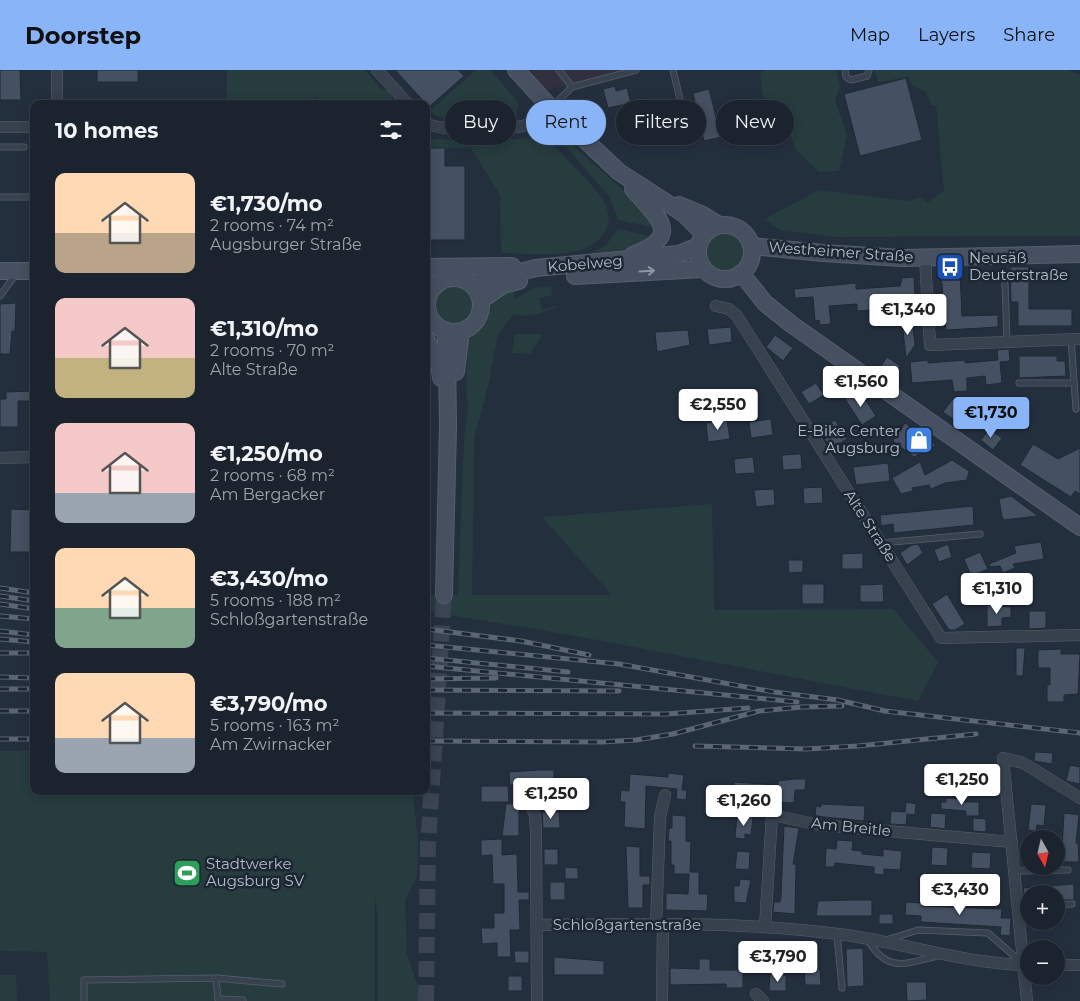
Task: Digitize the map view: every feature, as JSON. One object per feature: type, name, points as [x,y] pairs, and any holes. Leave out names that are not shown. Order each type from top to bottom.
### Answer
[{"type":"main road","points":[[516,70],[544,100]]},
{"type":"main road","points":[[590,145],[618,172],[659,217],[663,225],[662,233],[648,249],[616,262]]},
{"type":"main road","points":[[618,172],[662,200],[684,214],[701,240],[699,261],[704,269],[713,276],[726,279],[741,273],[751,259],[751,246],[740,229],[719,225],[689,208],[662,200]]},
{"type":"main road","points":[[701,240],[719,225]]},
{"type":"main road","name":"Kobelweg","points":[[472,284],[536,268],[616,262],[679,254],[701,240]]},
{"type":"main road","name":"Westheimer Straße","points":[[751,246],[847,255],[925,257],[1080,254]]},
{"type":"main road","points":[[430,267],[536,268]]},
{"type":"main road","name":"Kobelweg","points":[[481,300],[503,286],[533,278],[704,269]]},
{"type":"main road","points":[[8,271],[30,271]]},
{"type":"main road","points":[[741,273],[765,303],[791,324],[1080,527]]},
{"type":"main road","points":[[430,286],[448,278],[461,278],[472,284],[481,300],[481,310],[477,319],[470,327],[461,331],[445,330],[430,319]]},
{"type":"main road","points":[[444,595],[448,426],[448,353],[445,330]]},
{"type":"main road","points":[[448,426],[461,331]]},
{"type":"main road","points":[[430,347],[439,364],[448,426]]},
{"type":"street","points":[[57,70],[57,100]]},
{"type":"street","points":[[377,70],[404,100]]},
{"type":"street","points":[[430,125],[438,128],[502,128],[526,124]]},
{"type":"street","points":[[0,127],[30,126]]},
{"type":"street","points":[[925,257],[930,345],[1007,340],[1076,339]]},
{"type":"street","name":"Alte Straße","points":[[716,306],[729,310],[737,316],[941,638],[1080,635]]},
{"type":"street","points":[[0,458],[30,457]]},
{"type":"street","points":[[1020,890],[1015,871],[1003,758],[1022,763],[1080,798]]},
{"type":"street","points":[[527,794],[535,816],[536,832],[537,1001]]},
{"type":"street","points":[[662,1001],[660,817],[664,795]]},
{"type":"street","name":"Am Breitle","points":[[765,927],[772,815],[818,825],[1012,842]]},
{"type":"street","name":"Schloßgartenstraße","points":[[537,925],[660,924],[765,927],[884,941]]},
{"type":"street","points":[[884,941],[943,955],[1020,964]]},
{"type":"street","points":[[1065,965],[1080,965]]},
{"type":"street","points":[[1027,985],[1027,1001]]},
{"type":"lane","points":[[555,70],[572,87]]},
{"type":"lane","points":[[559,70],[564,78]]},
{"type":"lane","points":[[559,100],[572,87],[636,70]]},
{"type":"lane","points":[[673,70],[680,100]]},
{"type":"lane","points":[[845,70],[846,77],[850,80],[867,76],[869,70]]},
{"type":"lane","points":[[0,146],[24,147]]},
{"type":"lane","points":[[0,197],[30,197]]},
{"type":"lane","points":[[0,296],[15,278],[8,271]]},
{"type":"lane","points":[[1005,284],[1007,340]]},
{"type":"lane","points":[[1076,339],[1074,383],[1076,409]]},
{"type":"lane","points":[[1019,383],[1074,383]]},
{"type":"lane","points":[[881,543],[980,534]]},
{"type":"lane","points":[[1015,871],[1068,870]]},
{"type":"lane","points":[[1065,904],[1072,904]]},
{"type":"lane","name":"Schloßgartenstraße","points":[[884,941],[918,930],[988,933],[1020,959]]},
{"type":"lane","points":[[837,934],[842,988]]},
{"type":"lane","points":[[867,938],[876,953],[891,963],[911,963],[943,955]]},
{"type":"lane","points":[[216,978],[218,999],[243,1000]]},
{"type":"lane","points":[[84,1001],[84,980],[216,978],[282,984]]},
{"type":"shaded area","points":[[529,70],[628,70],[546,90]]},
{"type":"green space","points":[[227,70],[365,70],[382,90],[387,89],[392,94],[392,100],[321,100],[317,97],[305,100],[227,100]]},
{"type":"green space","points":[[476,70],[490,70],[518,102],[516,113],[516,100],[445,100],[445,118],[436,116],[430,111]]},
{"type":"green space","points":[[766,70],[836,70],[840,86],[835,101],[847,135],[839,171],[819,172],[796,150],[794,144],[794,100],[768,100],[763,96],[760,72]]},
{"type":"green space","points":[[875,70],[1068,70],[1080,75],[1080,236],[837,237],[781,230],[765,219],[819,190],[907,201],[921,197],[927,203],[944,191],[936,105],[932,106],[926,92],[913,86],[908,77],[878,82]]},
{"type":"green space","points":[[526,138],[526,145],[554,145],[593,186],[602,198],[609,215],[606,229],[598,240],[588,247],[560,254],[501,253],[500,195],[471,148],[430,148],[430,139],[445,139],[445,145],[516,145],[516,139]]},
{"type":"green space","points":[[564,145],[573,145],[644,209],[657,228],[618,220],[610,197]]},
{"type":"green space","points":[[618,229],[655,237],[634,248],[590,254],[606,245]]},
{"type":"green space","points":[[729,231],[737,234],[743,240],[746,252],[743,264],[737,270],[721,273],[713,270],[707,264],[704,248],[707,240],[713,234]]},
{"type":"green space","points":[[458,284],[466,287],[472,293],[475,305],[472,317],[466,323],[450,326],[442,323],[436,317],[433,301],[436,293],[442,287]]},
{"type":"green space","points":[[551,286],[552,295],[539,298],[542,310],[560,305],[537,314],[525,316],[514,314],[498,334],[489,381],[474,440],[472,595],[612,595],[542,517],[712,504],[714,610],[893,609],[938,662],[918,701],[565,634],[430,612],[430,595],[458,595],[464,438],[468,405],[466,389],[468,342],[480,326],[490,306],[502,292],[514,289],[514,300],[534,288]]},
{"type":"green space","points":[[515,334],[543,334],[530,354],[512,353]]},
{"type":"green space","name":"Stadtwerke Augsburg SV","points":[[0,751],[30,751],[30,795],[413,796],[418,838],[417,876],[405,900],[407,954],[418,987],[418,1001],[378,1001],[378,918],[375,896],[375,1001],[50,1001],[47,952],[0,951]]},
{"type":"green space","points":[[0,975],[16,975],[17,1001],[0,1001]]},
{"type":"building","points":[[0,70],[20,70],[21,100],[0,100]]},
{"type":"building","points":[[97,70],[138,70],[138,82],[97,82]]},
{"type":"building","points":[[395,70],[458,70],[464,76],[430,106],[430,100],[423,100]]},
{"type":"building","points":[[906,78],[922,140],[860,156],[844,94]]},
{"type":"building","points":[[615,86],[616,91],[627,88],[630,100],[616,100],[616,106],[608,108],[603,89]]},
{"type":"building","points":[[709,89],[716,117],[716,138],[706,141],[706,100],[695,100],[693,93]]},
{"type":"building","points":[[430,148],[445,148],[445,166],[465,166],[465,240],[430,240]]},
{"type":"building","points":[[1010,267],[1029,267],[1029,309],[1072,309],[1072,326],[1018,326],[1018,302],[1011,302]]},
{"type":"building","points":[[960,272],[962,316],[998,315],[998,327],[946,330],[941,273]]},
{"type":"building","points":[[914,277],[915,299],[901,300],[901,308],[857,311],[857,304],[829,306],[831,324],[820,325],[819,320],[815,321],[813,297],[795,298],[794,289],[856,283],[856,289],[900,286],[902,278]]},
{"type":"building","points":[[16,303],[15,331],[12,331],[10,354],[0,354],[0,304]]},
{"type":"building","points":[[912,319],[915,345],[906,358],[902,321]]},
{"type":"building","points":[[731,327],[732,342],[709,345],[707,329]]},
{"type":"building","points":[[688,330],[690,345],[657,352],[655,332]]},
{"type":"building","points":[[775,335],[793,348],[783,361],[766,347]]},
{"type":"building","points":[[1009,349],[1010,361],[1000,362],[1002,383],[986,385],[985,376],[967,378],[967,391],[954,392],[952,380],[912,383],[910,362],[928,360],[928,363],[965,360],[965,363],[998,360],[997,350]]},
{"type":"building","points":[[1019,356],[1057,356],[1057,361],[1065,361],[1066,376],[1019,378]]},
{"type":"building","points":[[887,357],[900,366],[893,377],[880,368]]},
{"type":"building","points":[[835,381],[842,392],[829,400],[822,389]]},
{"type":"building","points":[[816,383],[824,395],[809,404],[801,392]]},
{"type":"building","points":[[859,390],[876,416],[862,425],[845,399]]},
{"type":"building","points":[[30,391],[30,401],[18,401],[18,427],[0,427],[0,399],[6,399],[6,392]]},
{"type":"building","points":[[955,396],[980,413],[984,407],[1003,422],[995,432],[973,418],[966,428],[943,412]]},
{"type":"building","points":[[771,419],[773,435],[751,438],[749,422]]},
{"type":"building","points":[[727,420],[730,439],[708,442],[706,423]]},
{"type":"building","points":[[835,420],[847,439],[831,449],[819,430]]},
{"type":"building","points":[[905,423],[936,445],[914,457],[893,441]]},
{"type":"building","points":[[989,429],[1002,438],[993,450],[981,440]]},
{"type":"building","points":[[1033,444],[1058,459],[1080,448],[1080,494],[1075,491],[1071,497],[1020,465]]},
{"type":"building","points":[[801,454],[802,469],[783,470],[782,455]]},
{"type":"building","points":[[753,457],[755,473],[735,474],[734,459]]},
{"type":"building","points":[[952,460],[969,471],[967,480],[945,483],[931,489],[929,485],[912,488],[913,491],[901,494],[892,478],[920,462],[925,475]]},
{"type":"building","points":[[888,463],[890,481],[856,485],[853,467]]},
{"type":"building","points":[[822,487],[823,503],[804,504],[803,488]]},
{"type":"building","points":[[774,489],[775,505],[756,507],[754,490]]},
{"type":"building","points":[[1011,496],[1038,516],[1004,520],[999,499]]},
{"type":"building","points":[[973,506],[974,525],[894,533],[893,524],[881,526],[880,515]]},
{"type":"building","points":[[11,509],[30,510],[30,552],[10,552]]},
{"type":"building","points":[[1041,542],[1044,559],[1013,564],[1015,568],[1003,573],[1000,566],[990,567],[989,564],[1016,553],[1014,546]]},
{"type":"building","points":[[918,544],[923,553],[907,565],[900,553],[912,545]]},
{"type":"building","points":[[948,544],[952,557],[939,562],[934,550]]},
{"type":"building","points":[[980,552],[988,569],[971,576],[964,559]]},
{"type":"building","points":[[863,553],[863,569],[842,569],[842,554]]},
{"type":"building","points":[[788,560],[803,560],[803,572],[789,573]]},
{"type":"building","points":[[802,584],[824,584],[824,604],[802,604]]},
{"type":"building","points":[[883,584],[884,602],[860,602],[860,585]]},
{"type":"building","points":[[1030,589],[1030,604],[1020,605],[1020,590]]},
{"type":"building","points":[[947,594],[965,624],[955,630],[949,630],[932,604]]},
{"type":"building","points":[[987,605],[1011,607],[1011,617],[1002,618],[1002,626],[987,627]]},
{"type":"building","points":[[1029,611],[1046,611],[1046,628],[1029,629]]},
{"type":"building","points":[[1016,648],[1025,648],[1023,676],[1016,676]]},
{"type":"building","points":[[1061,649],[1061,654],[1080,654],[1078,694],[1064,695],[1064,702],[1047,702],[1050,668],[1038,668],[1038,650]]},
{"type":"building","points":[[1035,752],[1053,753],[1052,764],[1034,761]]},
{"type":"building","points":[[1070,765],[1080,767],[1080,784],[1066,781]]},
{"type":"building","points":[[554,770],[554,784],[510,785],[509,772]]},
{"type":"building","points":[[668,773],[684,775],[682,790],[687,790],[686,800],[676,799],[677,789],[646,786],[645,829],[624,827],[625,802],[620,802],[621,790],[629,791],[630,774],[668,777]]},
{"type":"building","points":[[806,779],[805,790],[795,790],[794,803],[777,802],[777,799],[734,797],[734,782],[778,785],[778,781]]},
{"type":"building","points":[[481,786],[508,786],[509,802],[481,802]]},
{"type":"building","points":[[946,798],[965,799],[964,802],[979,802],[979,816],[966,816],[966,811],[941,809],[941,802],[946,802]]},
{"type":"building","points":[[906,802],[916,804],[915,815],[907,814],[906,825],[890,824],[891,811],[905,812]]},
{"type":"building","points":[[506,804],[519,804],[519,836],[502,836]]},
{"type":"building","points":[[821,804],[865,806],[864,821],[815,816],[816,806],[821,807]]},
{"type":"building","points":[[1031,804],[1046,805],[1044,826],[1037,825],[1036,830],[1028,830]]},
{"type":"building","points":[[542,812],[559,812],[560,828],[543,828]]},
{"type":"building","points":[[931,813],[946,814],[945,829],[930,827]]},
{"type":"building","points":[[1064,813],[1079,815],[1076,843],[1078,843],[1079,862],[1065,862],[1065,830],[1063,830]]},
{"type":"building","points":[[672,815],[686,816],[686,841],[691,842],[690,872],[699,872],[699,894],[708,894],[707,911],[666,910],[666,893],[688,894],[689,874],[674,874],[674,865],[671,865],[671,841],[668,841],[669,828],[672,828]]},
{"type":"building","points":[[737,816],[753,817],[751,835],[745,834],[745,839],[735,838]]},
{"type":"building","points":[[973,818],[986,819],[986,832],[973,831]]},
{"type":"building","points":[[784,826],[799,828],[793,864],[796,864],[795,914],[773,912],[774,902],[780,902],[781,896]]},
{"type":"building","points":[[502,839],[502,855],[517,854],[518,892],[529,892],[529,900],[519,900],[520,930],[510,930],[511,957],[497,957],[497,943],[482,944],[481,928],[494,928],[494,913],[504,913],[504,884],[493,884],[492,855],[481,856],[481,840]]},
{"type":"building","points":[[837,840],[853,841],[852,850],[862,851],[862,854],[883,856],[883,849],[902,851],[900,870],[884,869],[884,875],[874,874],[874,867],[835,863],[834,867],[825,867],[826,848],[836,849]]},
{"type":"building","points":[[626,846],[640,847],[640,876],[650,876],[650,885],[643,885],[643,908],[628,908]]},
{"type":"building","points":[[932,847],[948,848],[947,866],[931,865]]},
{"type":"building","points":[[544,849],[558,849],[558,865],[544,865]]},
{"type":"building","points":[[737,851],[750,852],[749,870],[735,869]]},
{"type":"building","points":[[972,852],[991,853],[990,869],[971,868]]},
{"type":"building","points":[[565,867],[578,868],[578,879],[565,879]]},
{"type":"building","points":[[962,876],[976,877],[976,886],[961,885]]},
{"type":"building","points":[[740,879],[751,880],[746,903],[734,902],[734,886],[739,886]]},
{"type":"building","points":[[550,882],[565,882],[565,900],[550,900]]},
{"type":"building","points":[[1074,884],[1074,900],[1065,900],[1065,885],[1061,885]]},
{"type":"building","points":[[872,900],[872,916],[816,916],[818,901]]},
{"type":"building","points":[[906,902],[922,903],[922,906],[1002,909],[1001,918],[1011,918],[1010,936],[1000,935],[1001,927],[921,922],[921,916],[905,915]]},
{"type":"building","points":[[879,914],[893,914],[893,924],[879,924]]},
{"type":"building","points":[[863,948],[864,986],[847,987],[846,949]]},
{"type":"building","points":[[514,951],[529,951],[529,963],[515,963]]},
{"type":"building","points":[[554,957],[604,961],[604,975],[554,975]]},
{"type":"building","points":[[699,959],[710,959],[710,970],[743,970],[743,988],[726,988],[726,984],[670,985],[670,968],[699,969]]},
{"type":"building","points":[[820,969],[821,985],[805,985],[804,970]]},
{"type":"building","points":[[770,974],[786,975],[786,991],[769,991]]},
{"type":"building","points":[[508,976],[522,976],[522,991],[508,991]]},
{"type":"building","points":[[906,982],[926,982],[927,1000],[907,1001]]},
{"type":"tunnel","points":[[426,1001],[428,845],[444,595]]},
{"type":"railway","points":[[0,588],[30,592]]},
{"type":"railway","points":[[0,596],[30,600]]},
{"type":"railway","points":[[0,604],[30,608]]},
{"type":"railway","points":[[0,616],[30,619]]},
{"type":"railway","points":[[430,630],[521,641],[589,655]]},
{"type":"railway","points":[[0,631],[30,635]]},
{"type":"railway","points":[[0,639],[30,642]]},
{"type":"railway","points":[[430,645],[619,664],[774,692],[838,700],[885,711],[1080,733]]},
{"type":"railway","points":[[0,653],[30,653]]},
{"type":"railway","points":[[430,658],[568,672]]},
{"type":"railway","points":[[430,666],[797,702]]},
{"type":"railway","points":[[0,677],[30,678]]},
{"type":"railway","points":[[430,679],[496,678]]},
{"type":"railway","points":[[0,689],[30,689]]},
{"type":"railway","points":[[430,690],[619,691]]},
{"type":"railway","points":[[430,741],[602,742],[636,740],[673,734],[759,711],[842,706]]},
{"type":"railway","points":[[430,713],[666,714],[748,708]]},
{"type":"railway","points":[[0,711],[30,711]]},
{"type":"railway","points":[[695,746],[806,749],[858,746],[976,734]]},
{"type":"railway","points":[[0,739],[30,739]]},
{"type":"place","name":"Neusäß Deuterstraße","points":[[950,267]]},
{"type":"place","name":"E-Bike Center Augsburg","points":[[919,440]]},
{"type":"place","name":"Stadtwerke Augsburg SV","points":[[187,873]]}]
